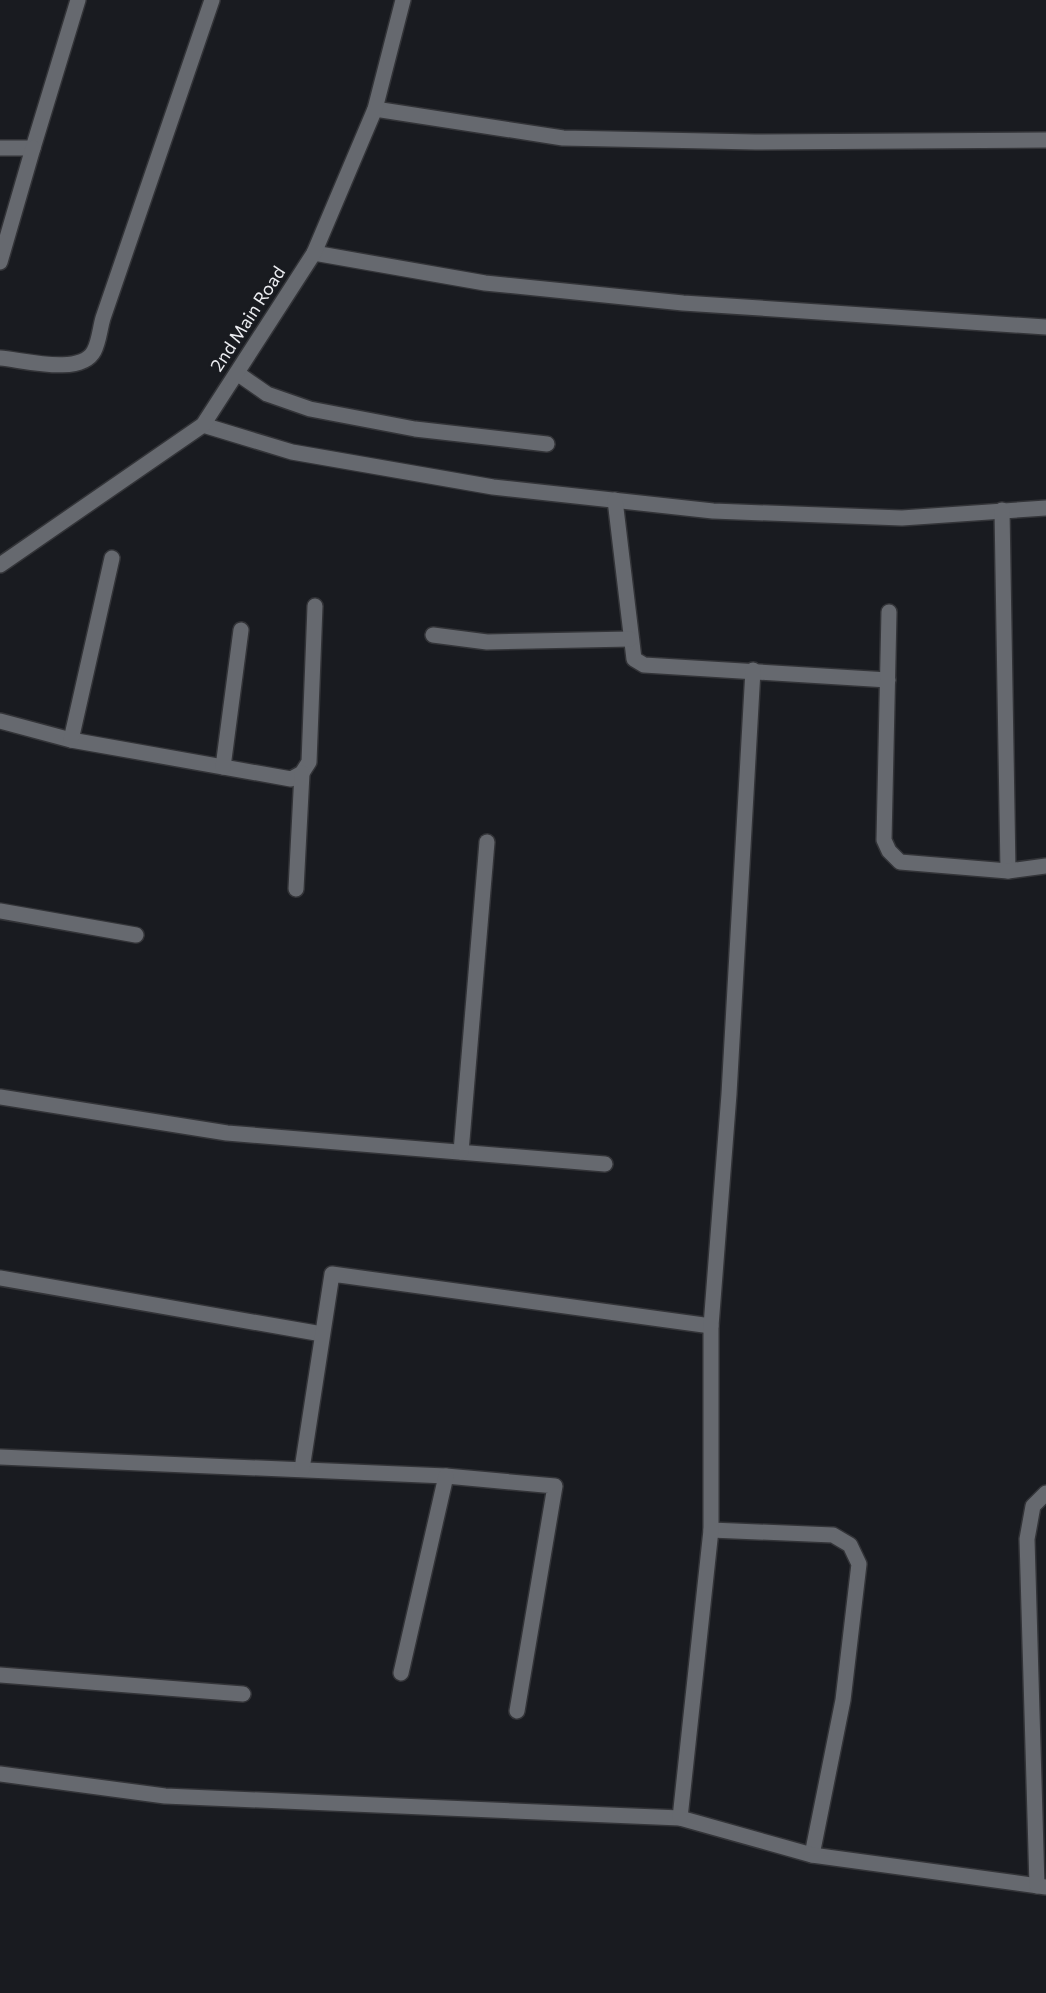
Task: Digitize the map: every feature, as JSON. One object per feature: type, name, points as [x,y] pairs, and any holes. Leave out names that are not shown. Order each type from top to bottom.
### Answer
[{"type":"street","points":[[0,262],[78,0]]},
{"type":"street","points":[[0,357],[72,366],[85,361],[94,351],[103,318],[212,0]]},
{"type":"street","name":"2nd Main Road","points":[[0,565],[203,426],[314,253],[375,109],[403,0]]},
{"type":"street","points":[[375,109],[563,138],[754,142],[1046,140]]},
{"type":"street","points":[[0,148],[33,148]]},
{"type":"street","points":[[314,253],[485,283],[683,303],[1046,327]]},
{"type":"street","points":[[237,373],[267,394],[310,409],[415,429],[547,444]]},
{"type":"street","points":[[203,426],[292,452],[493,487],[713,511],[902,518],[1046,508]]},
{"type":"street","points":[[615,500],[634,659],[644,665],[888,680]]},
{"type":"street","points":[[1002,510],[1008,870]]},
{"type":"street","points":[[71,740],[112,558]]},
{"type":"street","points":[[296,889],[303,773],[309,762],[315,606]]},
{"type":"street","points":[[889,612],[884,840],[889,851],[900,862],[1008,870],[1046,866]]},
{"type":"street","points":[[223,767],[241,630]]},
{"type":"street","points":[[433,635],[487,642],[630,639]]},
{"type":"street","points":[[680,1818],[711,1530],[711,1326],[729,1094],[753,670]]},
{"type":"street","points":[[0,721],[71,740],[291,779],[303,773]]},
{"type":"street","points":[[461,1152],[487,842]]},
{"type":"street","points":[[0,911],[136,935]]},
{"type":"street","points":[[0,1097],[227,1133],[605,1164]]},
{"type":"street","points":[[302,1469],[332,1274],[711,1326]]},
{"type":"street","points":[[0,1278],[322,1334]]},
{"type":"street","points":[[0,1456],[446,1476],[555,1486],[517,1711]]},
{"type":"street","points":[[401,1673],[446,1476]]},
{"type":"street","points":[[0,1774],[165,1796],[680,1818],[812,1855],[1041,1886],[1027,1539],[1033,1506],[1046,1493]]},
{"type":"street","points":[[711,1530],[833,1535],[850,1545],[859,1564],[843,1700],[812,1855]]},
{"type":"street","points":[[0,1675],[243,1694]]}]
